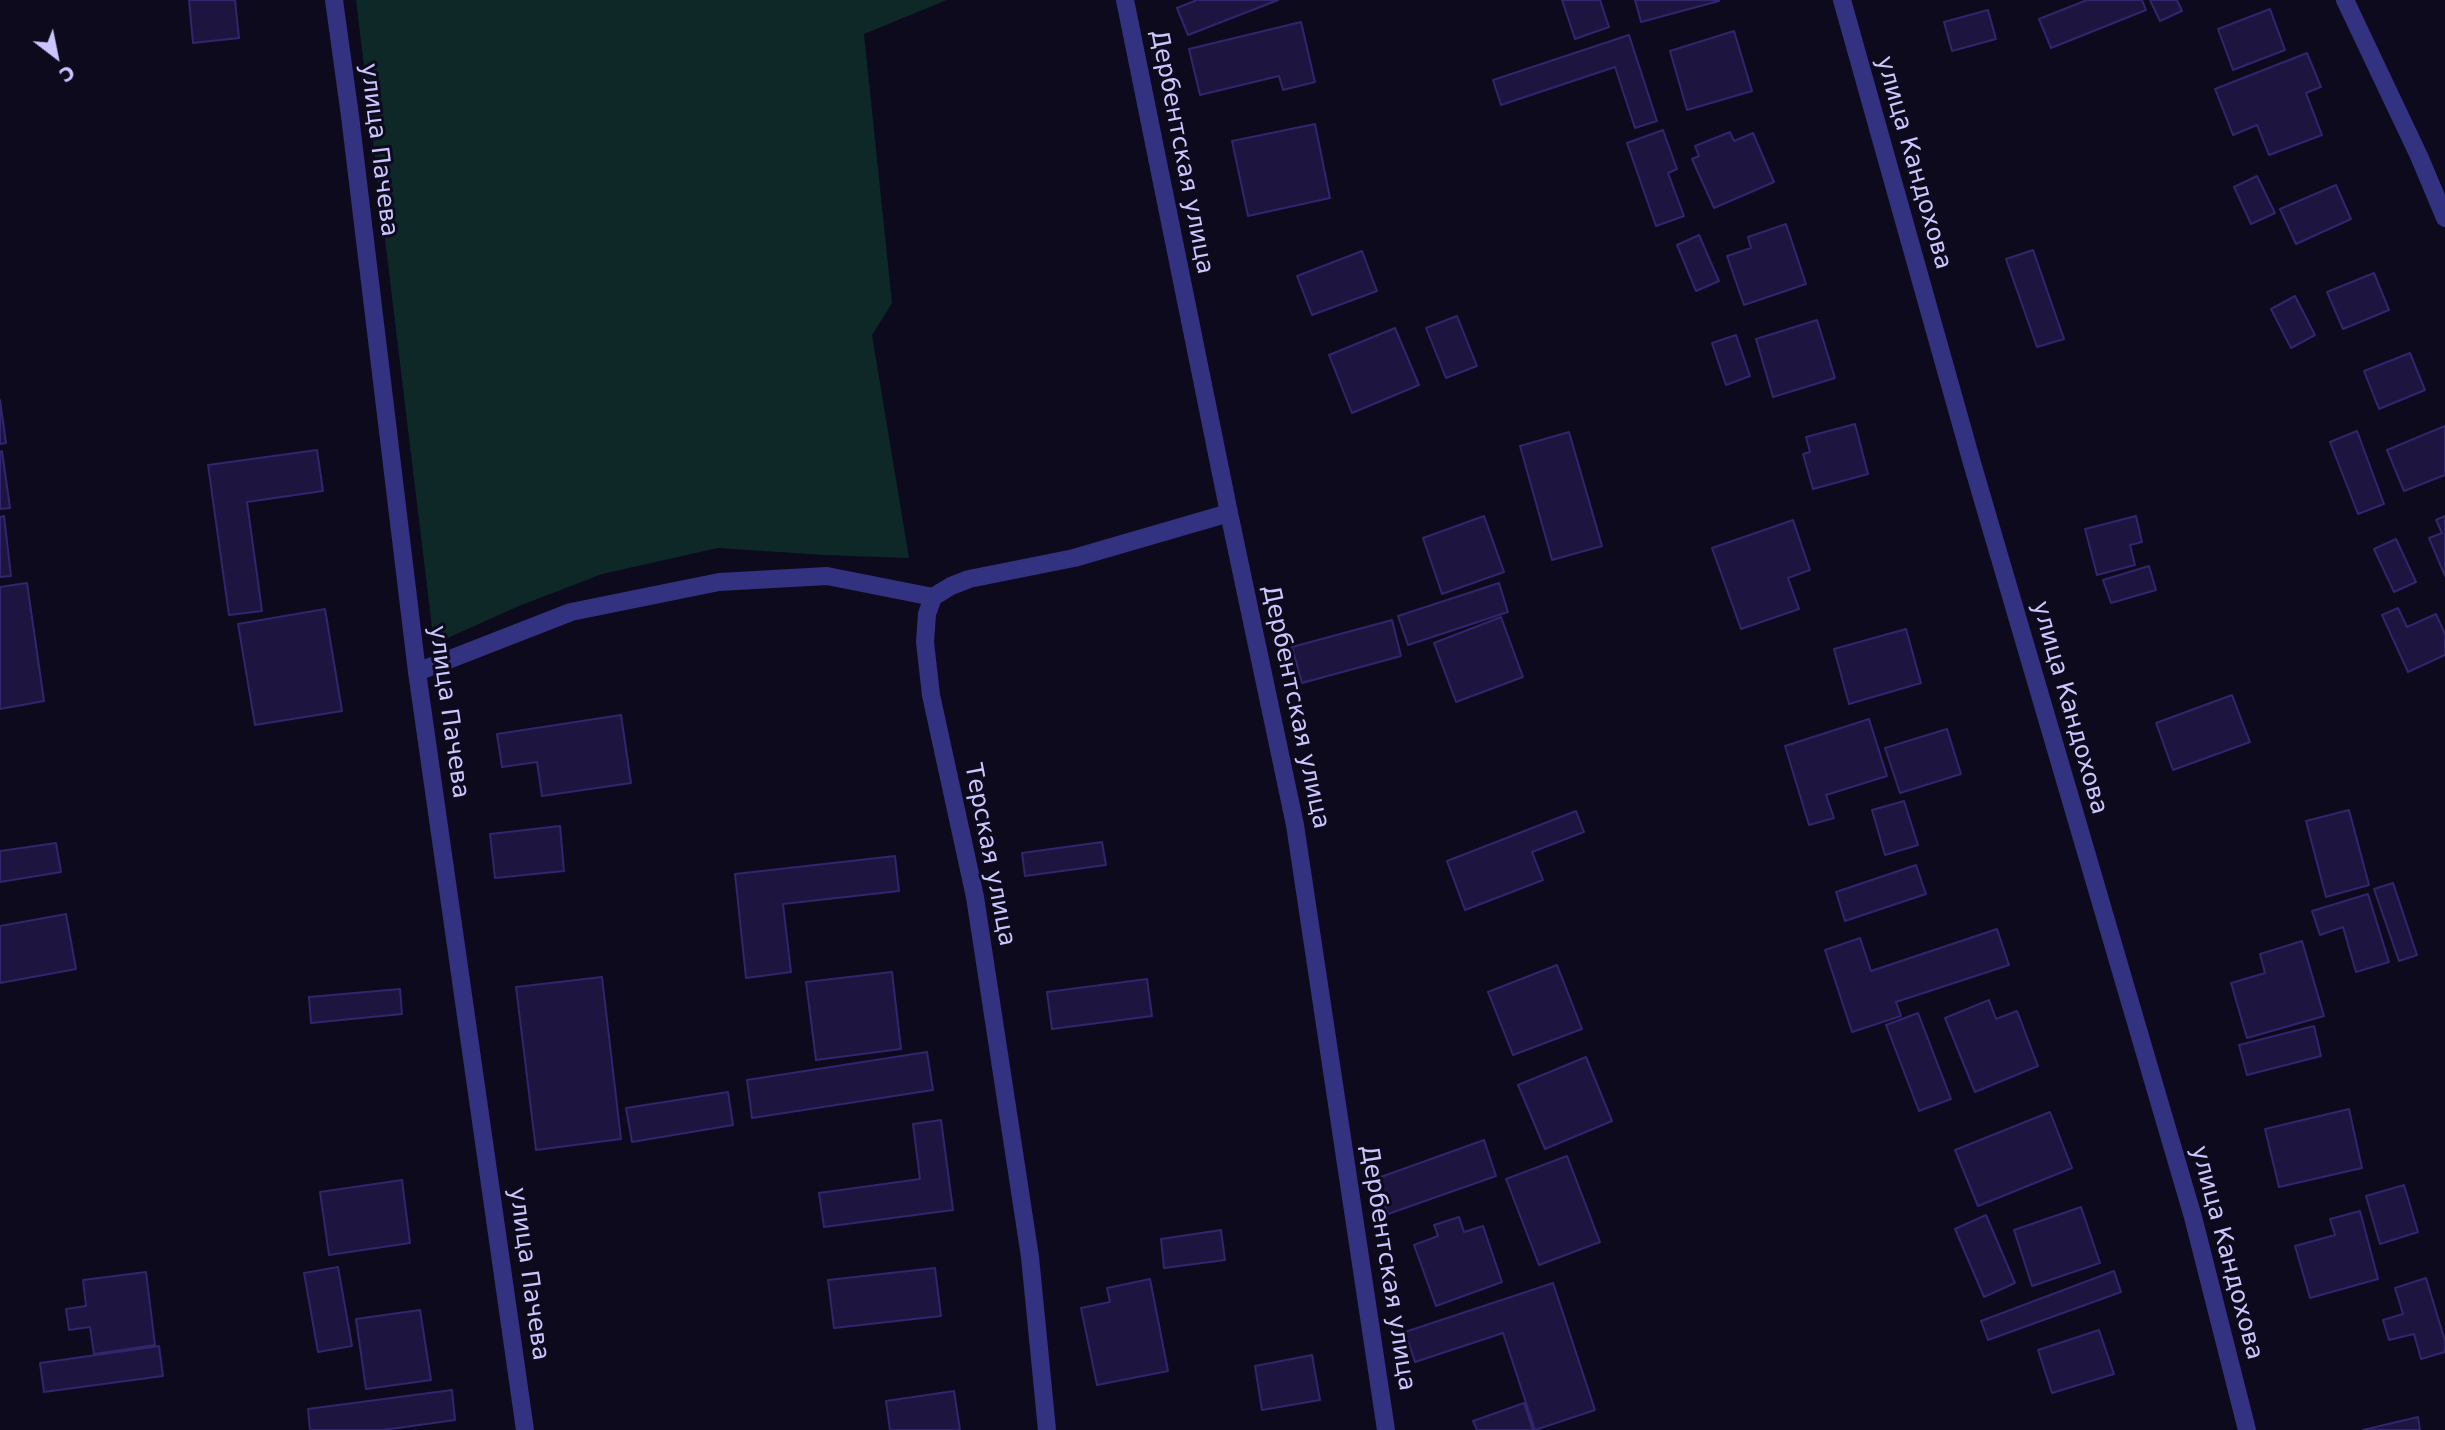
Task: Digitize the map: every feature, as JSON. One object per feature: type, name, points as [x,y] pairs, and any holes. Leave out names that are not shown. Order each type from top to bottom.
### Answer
[{"type":"street","name":"улица Пачева","points":[[334,0],[417,672],[525,1430]]},
{"type":"street","name":"Дербентская улица","points":[[1125,0],[1229,513],[1296,825],[1386,1430]]},
{"type":"street","name":"улица Кандохова","points":[[1842,0],[1972,463],[2193,1217],[2247,1430]]},
{"type":"street","points":[[2345,0],[2419,156],[2445,218]]},
{"type":"street","points":[[417,672],[571,612],[719,582],[827,576],[933,597],[969,579],[1074,558],[1229,513]]},
{"type":"street","name":"Терская улица","points":[[933,597],[927,614],[925,642],[931,695],[975,897],[1030,1257],[1047,1430]]},
{"type":"green space","points":[[356,0],[947,0],[864,34],[892,303],[872,335],[909,558],[718,548],[602,574],[519,606],[434,644]]},
{"type":"building","points":[[189,0],[235,0],[239,38],[193,43]]},
{"type":"building","points":[[1197,0],[1278,0],[1188,35],[1177,8]]},
{"type":"building","points":[[1562,0],[1600,0],[1609,27],[1575,39]]},
{"type":"building","points":[[1635,0],[1719,0],[1719,1],[1641,22]]},
{"type":"building","points":[[2087,0],[2142,0],[2146,10],[2051,48],[2039,19]]},
{"type":"building","points":[[2150,0],[2177,0],[2182,11],[2160,21]]},
{"type":"building","points":[[2270,9],[2285,50],[2233,70],[2218,29]]},
{"type":"building","points":[[1988,10],[1996,39],[1952,51],[1944,22]]},
{"type":"building","points":[[1301,22],[1315,82],[1283,90],[1279,76],[1200,95],[1189,49]]},
{"type":"building","points":[[1734,31],[1752,91],[1687,110],[1670,51]]},
{"type":"building","points":[[1629,35],[1657,121],[1635,128],[1615,67],[1501,105],[1493,80]]},
{"type":"building","points":[[2307,53],[2321,87],[2306,93],[2322,135],[2269,155],[2257,125],[2233,135],[2215,89]]},
{"type":"building","points":[[1315,124],[1330,198],[1248,216],[1232,141]]},
{"type":"building","points":[[1663,130],[1677,169],[1668,173],[1684,216],[1656,226],[1627,143]]},
{"type":"building","points":[[1730,132],[1734,141],[1753,133],[1774,182],[1714,208],[1692,159],[1699,156],[1695,146]]},
{"type":"building","points":[[2257,176],[2275,213],[2251,224],[2234,187]]},
{"type":"building","points":[[2336,185],[2351,219],[2296,244],[2280,209]]},
{"type":"building","points":[[1786,224],[1806,284],[1744,305],[1727,256],[1751,248],[1748,237]]},
{"type":"building","points":[[1699,235],[1719,281],[1696,291],[1677,245]]},
{"type":"building","points":[[2033,250],[2064,339],[2037,347],[2006,259]]},
{"type":"building","points":[[1362,251],[1377,291],[1312,315],[1297,276]]},
{"type":"building","points":[[2374,273],[2389,310],[2343,329],[2327,292]]},
{"type":"building","points":[[2295,296],[2315,335],[2291,348],[2271,309]]},
{"type":"building","points":[[1457,316],[1477,366],[1446,378],[1426,328]]},
{"type":"building","points":[[1817,320],[1835,378],[1773,397],[1756,339]]},
{"type":"building","points":[[1395,328],[1419,385],[1352,413],[1329,355]]},
{"type":"building","points":[[1736,335],[1750,376],[1726,385],[1712,343]]},
{"type":"building","points":[[2410,353],[2425,390],[2379,409],[2364,371]]},
{"type":"building","points":[[0,400],[6,443],[0,444]]},
{"type":"building","points":[[1855,424],[1868,474],[1813,489],[1803,454],[1810,452],[1806,437]]},
{"type":"building","points":[[2445,426],[2445,475],[2404,491],[2387,450]]},
{"type":"building","points":[[2357,431],[2384,504],[2358,514],[2330,442]]},
{"type":"building","points":[[1569,432],[1602,546],[1552,560],[1520,446]]},
{"type":"building","points":[[317,450],[323,491],[247,502],[262,611],[229,615],[208,465]]},
{"type":"building","points":[[2,451],[10,508],[0,509],[0,452]]},
{"type":"building","points":[[4,516],[11,576],[0,577],[0,517]]},
{"type":"building","points":[[1484,516],[1504,572],[1442,594],[1423,538]]},
{"type":"building","points":[[2136,516],[2142,542],[2130,545],[2135,565],[2097,575],[2085,529]]},
{"type":"building","points":[[2445,516],[2445,576],[2429,538],[2442,533],[2436,520]]},
{"type":"building","points":[[1793,520],[1810,570],[1788,578],[1799,609],[1741,629],[1712,548]]},
{"type":"building","points":[[2396,539],[2416,582],[2394,592],[2374,549]]},
{"type":"building","points":[[2149,566],[2156,590],[2111,603],[2103,580]]},
{"type":"building","points":[[27,583],[44,701],[0,709],[0,587]]},
{"type":"building","points":[[1499,583],[1508,612],[1408,645],[1398,616]]},
{"type":"building","points":[[2398,608],[2407,627],[2436,614],[2445,634],[2445,655],[2408,672],[2382,615]]},
{"type":"building","points":[[325,609],[342,711],[255,725],[238,624]]},
{"type":"building","points":[[1501,617],[1523,677],[1456,702],[1434,643]]},
{"type":"building","points":[[1392,620],[1401,656],[1302,683],[1292,647]]},
{"type":"building","points":[[1906,629],[1921,683],[1849,704],[1834,649]]},
{"type":"building","points":[[2232,695],[2250,742],[2173,770],[2156,723]]},
{"type":"building","points":[[621,715],[631,783],[542,796],[537,762],[502,767],[497,734]]},
{"type":"building","points":[[1869,719],[1887,776],[1826,795],[1834,818],[1809,825],[1785,746]]},
{"type":"building","points":[[1947,729],[1961,774],[1900,793],[1885,748]]},
{"type":"building","points":[[1904,801],[1918,845],[1885,855],[1872,810]]},
{"type":"building","points":[[2349,810],[2369,885],[2326,897],[2306,821]]},
{"type":"building","points":[[1576,811],[1584,832],[1532,852],[1543,880],[1465,910],[1447,861]]},
{"type":"building","points":[[560,826],[564,871],[495,878],[490,834]]},
{"type":"building","points":[[1102,842],[1106,865],[1025,876],[1022,853]]},
{"type":"building","points":[[56,843],[61,872],[0,882],[0,851]]},
{"type":"building","points":[[895,856],[899,891],[783,904],[791,972],[746,978],[735,874]]},
{"type":"building","points":[[1916,865],[1926,894],[1845,921],[1836,892]]},
{"type":"building","points":[[2393,883],[2417,955],[2399,961],[2374,889]]},
{"type":"building","points":[[2368,894],[2389,962],[2356,972],[2343,927],[2320,935],[2312,911]]},
{"type":"building","points":[[66,914],[76,969],[0,983],[0,926]]},
{"type":"building","points":[[1997,929],[2009,965],[1896,1002],[1901,1016],[1852,1032],[1825,950],[1860,938],[1871,971]]},
{"type":"building","points":[[2302,941],[2324,1016],[2247,1038],[2231,983],[2265,973],[2260,954]]},
{"type":"building","points":[[1557,965],[1582,1029],[1513,1055],[1488,992]]},
{"type":"building","points":[[892,972],[901,1049],[816,1060],[806,982]]},
{"type":"building","points":[[602,977],[621,1139],[536,1150],[516,987]]},
{"type":"building","points":[[1147,979],[1152,1016],[1052,1029],[1047,992]]},
{"type":"building","points":[[400,989],[402,1014],[311,1023],[309,997]]},
{"type":"building","points":[[1989,1000],[1996,1019],[2017,1011],[2038,1066],[1975,1092],[1945,1018]]},
{"type":"building","points":[[1918,1013],[1951,1099],[1919,1111],[1886,1025]]},
{"type":"building","points":[[2314,1026],[2321,1056],[2247,1075],[2239,1045]]},
{"type":"building","points":[[927,1052],[933,1090],[752,1118],[747,1080]]},
{"type":"building","points":[[1586,1057],[1612,1121],[1545,1149],[1518,1085]]},
{"type":"building","points":[[728,1092],[733,1125],[632,1142],[626,1108]]},
{"type":"building","points":[[2349,1109],[2362,1168],[2279,1187],[2265,1129]]},
{"type":"building","points":[[2050,1112],[2072,1168],[1978,1206],[1955,1150]]},
{"type":"building","points":[[941,1120],[953,1210],[824,1227],[819,1193],[920,1179],[913,1124]]},
{"type":"building","points":[[1484,1140],[1496,1176],[1388,1214],[1375,1179]]},
{"type":"building","points":[[1567,1156],[1600,1242],[1539,1265],[1506,1179]]},
{"type":"building","points":[[402,1180],[410,1243],[329,1255],[320,1192]]},
{"type":"building","points":[[2404,1185],[2418,1232],[2380,1244],[2366,1196]]},
{"type":"building","points":[[2081,1207],[2100,1263],[2032,1286],[2014,1230]]},
{"type":"building","points":[[2360,1211],[2378,1279],[2310,1298],[2295,1246],[2335,1235],[2330,1219]]},
{"type":"building","points":[[1986,1215],[2015,1283],[1984,1297],[1955,1229]]},
{"type":"building","points":[[1459,1217],[1464,1232],[1483,1226],[1502,1282],[1436,1306],[1414,1245],[1438,1236],[1434,1225]]},
{"type":"building","points":[[1221,1230],[1225,1260],[1164,1268],[1161,1239]]},
{"type":"building","points":[[338,1267],[352,1346],[318,1352],[304,1273]]},
{"type":"building","points":[[935,1268],[941,1316],[834,1328],[828,1280]]},
{"type":"building","points":[[2114,1271],[2121,1292],[1988,1340],[1981,1321]]},
{"type":"building","points":[[146,1272],[155,1345],[94,1354],[90,1327],[69,1330],[66,1309],[86,1306],[83,1280]]},
{"type":"building","points":[[2426,1278],[2445,1341],[2445,1352],[2421,1359],[2414,1334],[2389,1340],[2383,1320],[2403,1314],[2395,1288]]},
{"type":"building","points":[[1150,1279],[1168,1371],[1097,1385],[1081,1308],[1110,1302],[1107,1288]]},
{"type":"building","points":[[1553,1283],[1595,1410],[1535,1430],[1503,1333],[1415,1362],[1405,1332]]},
{"type":"building","points":[[420,1310],[431,1380],[366,1389],[356,1319]]},
{"type":"building","points":[[2099,1330],[2114,1374],[2052,1393],[2038,1350]]},
{"type":"building","points":[[159,1346],[163,1376],[44,1392],[40,1363]]},
{"type":"building","points":[[1312,1355],[1320,1400],[1262,1410],[1255,1366]]},
{"type":"building","points":[[452,1390],[455,1420],[383,1430],[310,1430],[308,1409]]},
{"type":"building","points":[[954,1391],[960,1430],[890,1430],[886,1401]]},
{"type":"building","points":[[1524,1403],[1533,1430],[1477,1430],[1473,1421]]},
{"type":"building","points":[[2418,1417],[2420,1430],[2363,1430]]}]
